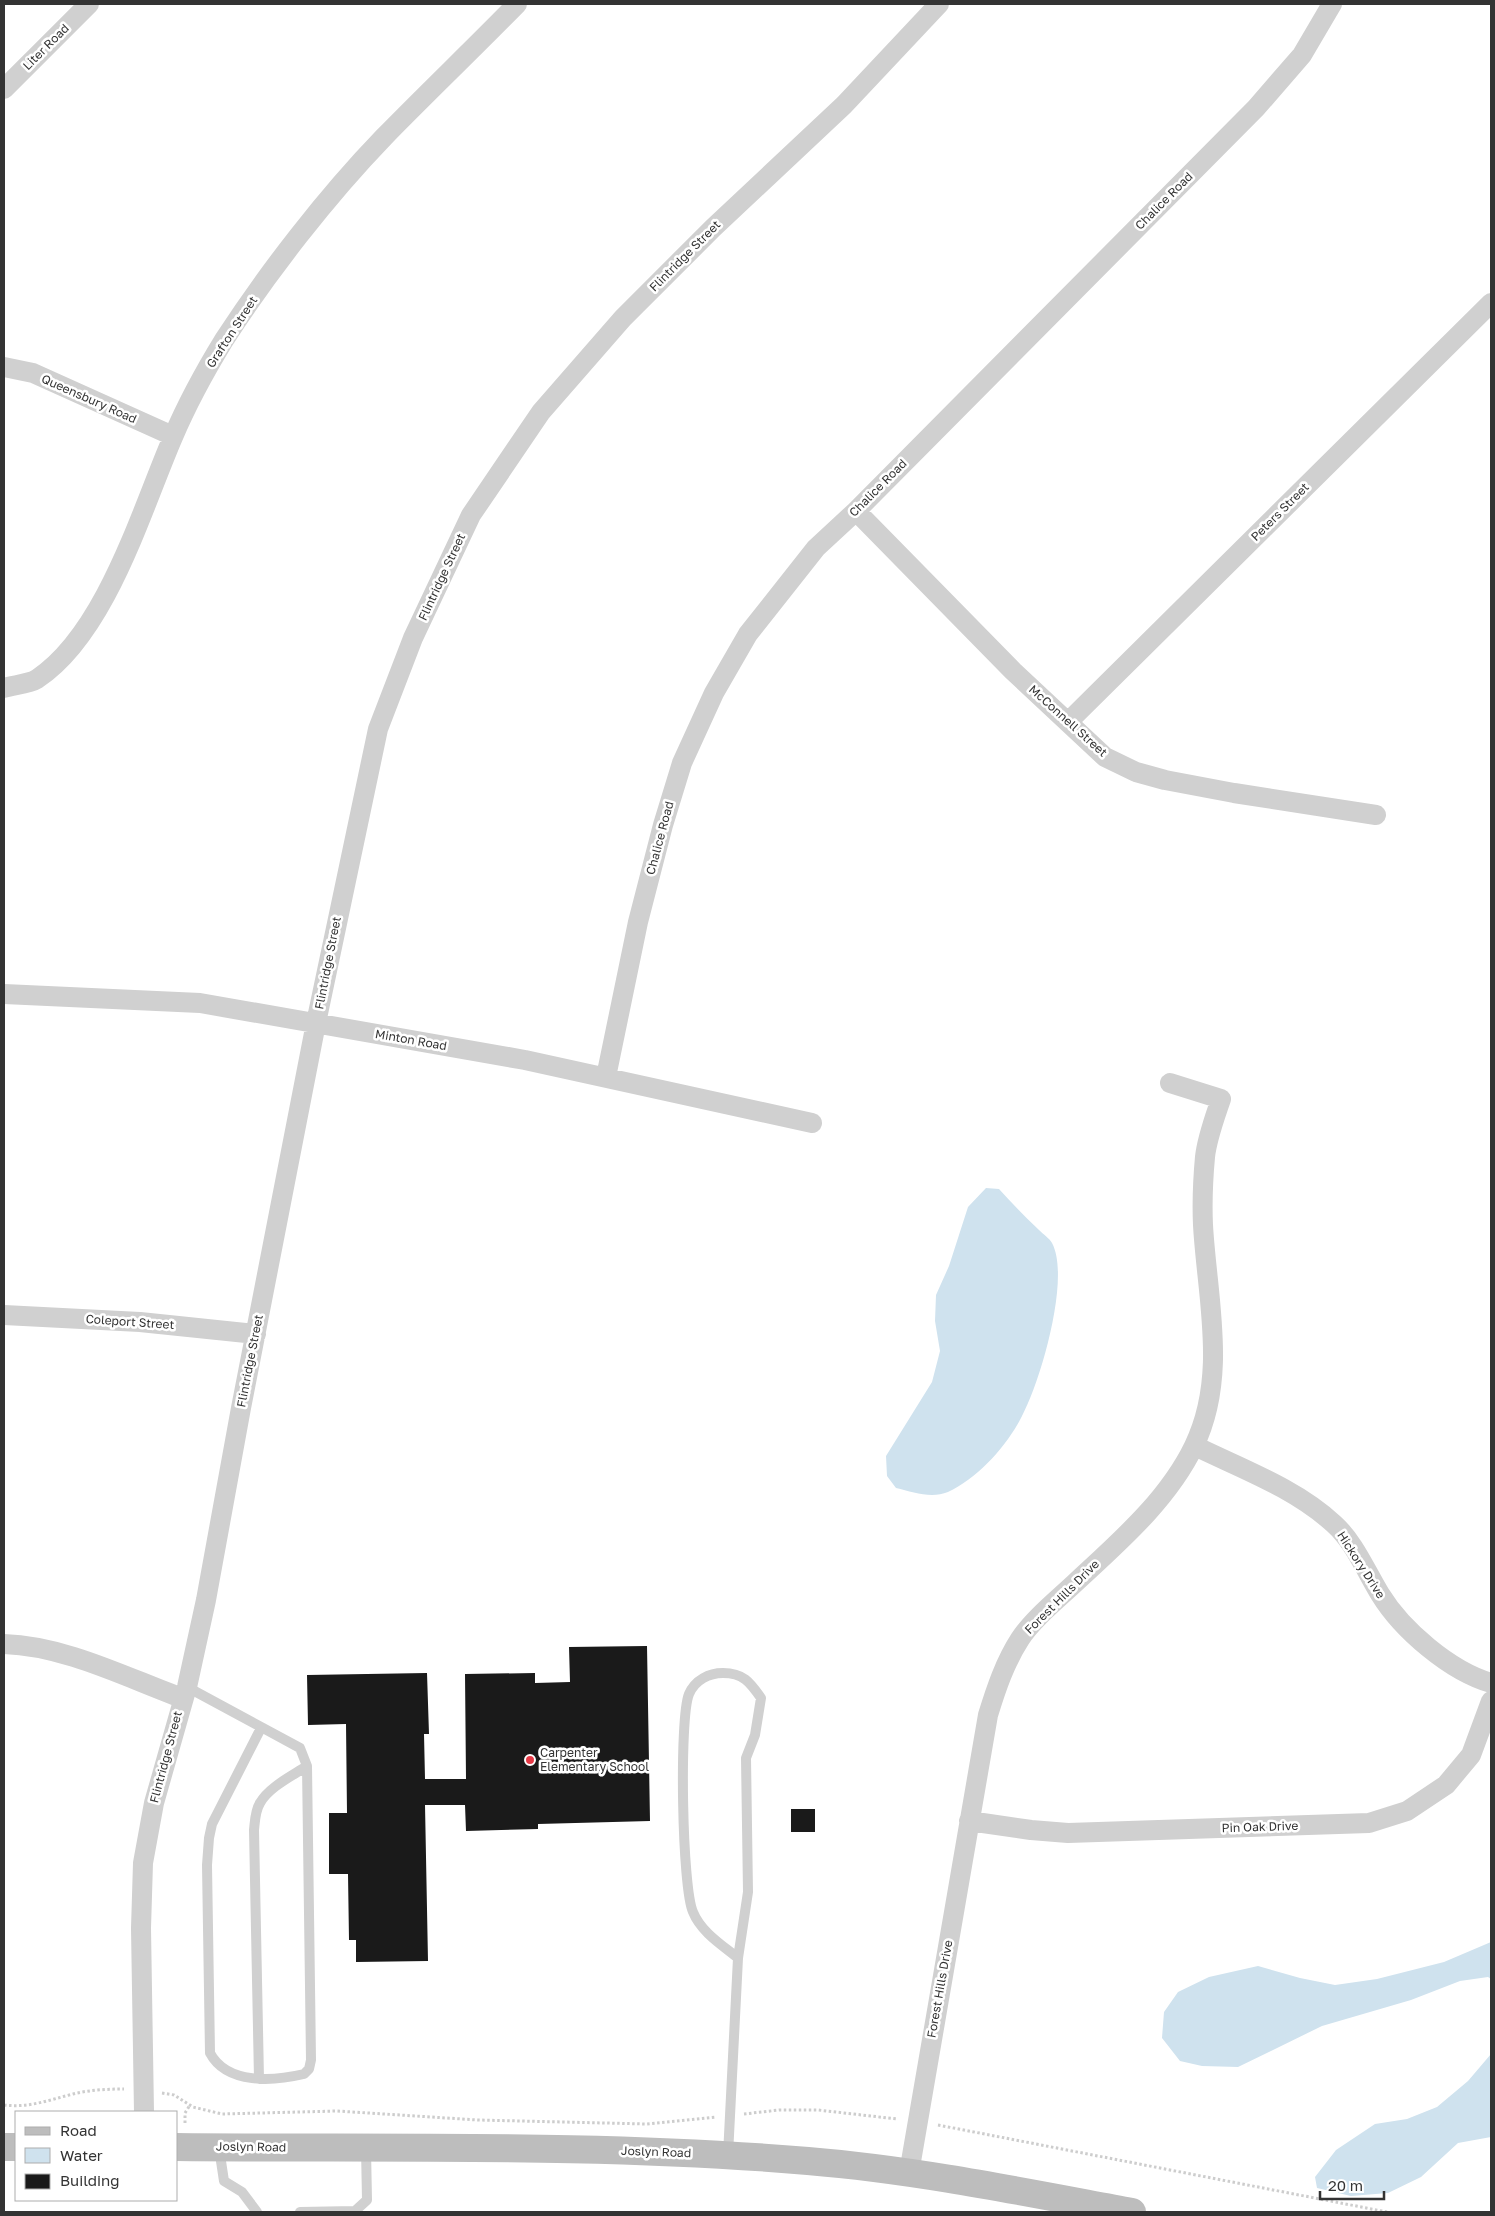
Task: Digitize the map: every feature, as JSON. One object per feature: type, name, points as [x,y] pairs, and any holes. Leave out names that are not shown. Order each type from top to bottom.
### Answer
[{"type":"street","name":"Liter Road","points":[[4,89],[89,4]]},
{"type":"street","name":"Grafton Street","points":[[4,688],[36,680],[63,656],[95,615],[119,566],[173,436],[197,388],[224,340],[312,220],[382,139],[517,4]]},
{"type":"street","name":"Flintridge Street","points":[[144,2111],[141,1928],[143,1863],[154,1803],[184,1693],[206,1600],[316,1023],[378,729],[413,638],[471,515],[541,412],[622,318],[713,228],[844,105],[939,4]]},
{"type":"street","name":"Chalice Road","points":[[606,1077],[638,922],[663,825],[682,764],[714,693],[748,634],[816,548],[856,511],[1256,108],[1302,54],[1332,4]]},
{"type":"street","name":"Peters Street","points":[[1069,721],[1491,303]]},
{"type":"street","name":"Queensbury Road","points":[[4,367],[33,373],[173,436]]},
{"type":"street","name":"McConnell Street","points":[[856,511],[1013,670],[1105,756],[1144,774],[1165,780],[1234,794],[1376,815]]},
{"type":"street","name":"Minton Road","points":[[4,994],[200,1003],[525,1060],[812,1123]]},
{"type":"street","name":"Forest Hills Drive","points":[[909,2173],[988,1715],[1001,1675],[1021,1638],[1053,1603],[1139,1521],[1168,1489],[1194,1446],[1206,1415],[1213,1378],[1214,1338],[1203,1224],[1205,1156],[1221,1099],[1170,1083]]},
{"type":"street","name":"Coleport Street","points":[[4,1315],[140,1322],[256,1334]]},
{"type":"street","name":"Hickory Drive","points":[[1194,1446],[1312,1505],[1336,1525],[1353,1548],[1381,1596],[1407,1628],[1450,1663],[1491,1683]]},
{"type":"street","points":[[4,1644],[24,1645],[82,1660],[184,1693]]},
{"type":"street","name":"Pin Oak Drive","points":[[969,1821],[1030,1830],[1068,1833],[1369,1823],[1407,1811],[1446,1785],[1471,1755],[1491,1701]]},
{"type":"street","name":"Joslyn Road","points":[[178,2146],[665,2152],[810,2161],[909,2173],[1132,2212]]},
{"type":"lane","points":[[728,2156],[738,1958],[748,1892],[746,1758],[755,1735],[761,1698],[750,1680],[730,1673],[716,1673],[698,1680],[689,1693],[684,1723],[686,1882],[693,1912],[708,1934],[738,1958]]},
{"type":"lane","points":[[184,1693],[261,1728],[300,1748],[306,1766],[311,2060],[309,2068],[304,2074],[254,2079],[228,2072],[219,2065],[210,2053],[207,1865],[212,1824],[261,1728]]},
{"type":"lane","points":[[259,2079],[254,1830],[256,1814],[260,1802],[269,1792],[306,1766]]},
{"type":"lane","points":[[219,2147],[224,2181],[242,2192],[257,2212]]},
{"type":"lane","points":[[300,2212],[355,2211],[367,2200],[366,2148]]},
{"type":"path","points":[[185,2113],[190,2105]]},
{"type":"water","points":[[986,1188],[999,1189],[1048,1238],[1052,1243],[1057,1259],[1056,1304],[1037,1380],[1016,1427],[1000,1450],[981,1470],[959,1486],[942,1494],[922,1494],[896,1488],[887,1476],[886,1456],[932,1382],[940,1351],[935,1321],[936,1295],[949,1266],[968,1207]]},
{"type":"water","points":[[1491,1942],[1491,1979],[1488,1977],[1460,1981],[1411,2000],[1322,2026],[1238,2067],[1202,2066],[1180,2061],[1162,2038],[1164,2012],[1178,1992],[1209,1977],[1258,1966],[1300,1978],[1335,1985],[1377,1979],[1444,1962]]},
{"type":"water","points":[[1491,2054],[1491,2137],[1458,2143],[1421,2177],[1388,2193],[1351,2196],[1317,2188],[1315,2177],[1336,2150],[1375,2124],[1407,2119],[1437,2107],[1468,2081]]},
{"type":"building","points":[[647,1646],[650,1821],[538,1824],[538,1829],[466,1831],[465,1805],[425,1805],[428,1961],[356,1962],[356,1940],[349,1940],[348,1874],[329,1874],[329,1813],[347,1813],[346,1724],[308,1725],[307,1675],[427,1673],[429,1734],[424,1734],[425,1779],[466,1779],[465,1674],[535,1673],[535,1683],[570,1682],[569,1647]]},
{"type":"building","points":[[791,1809],[815,1809],[815,1832],[791,1832]]},
{"type":"place","name":"Carpenter Elementary School","points":[[530,1760]]}]
